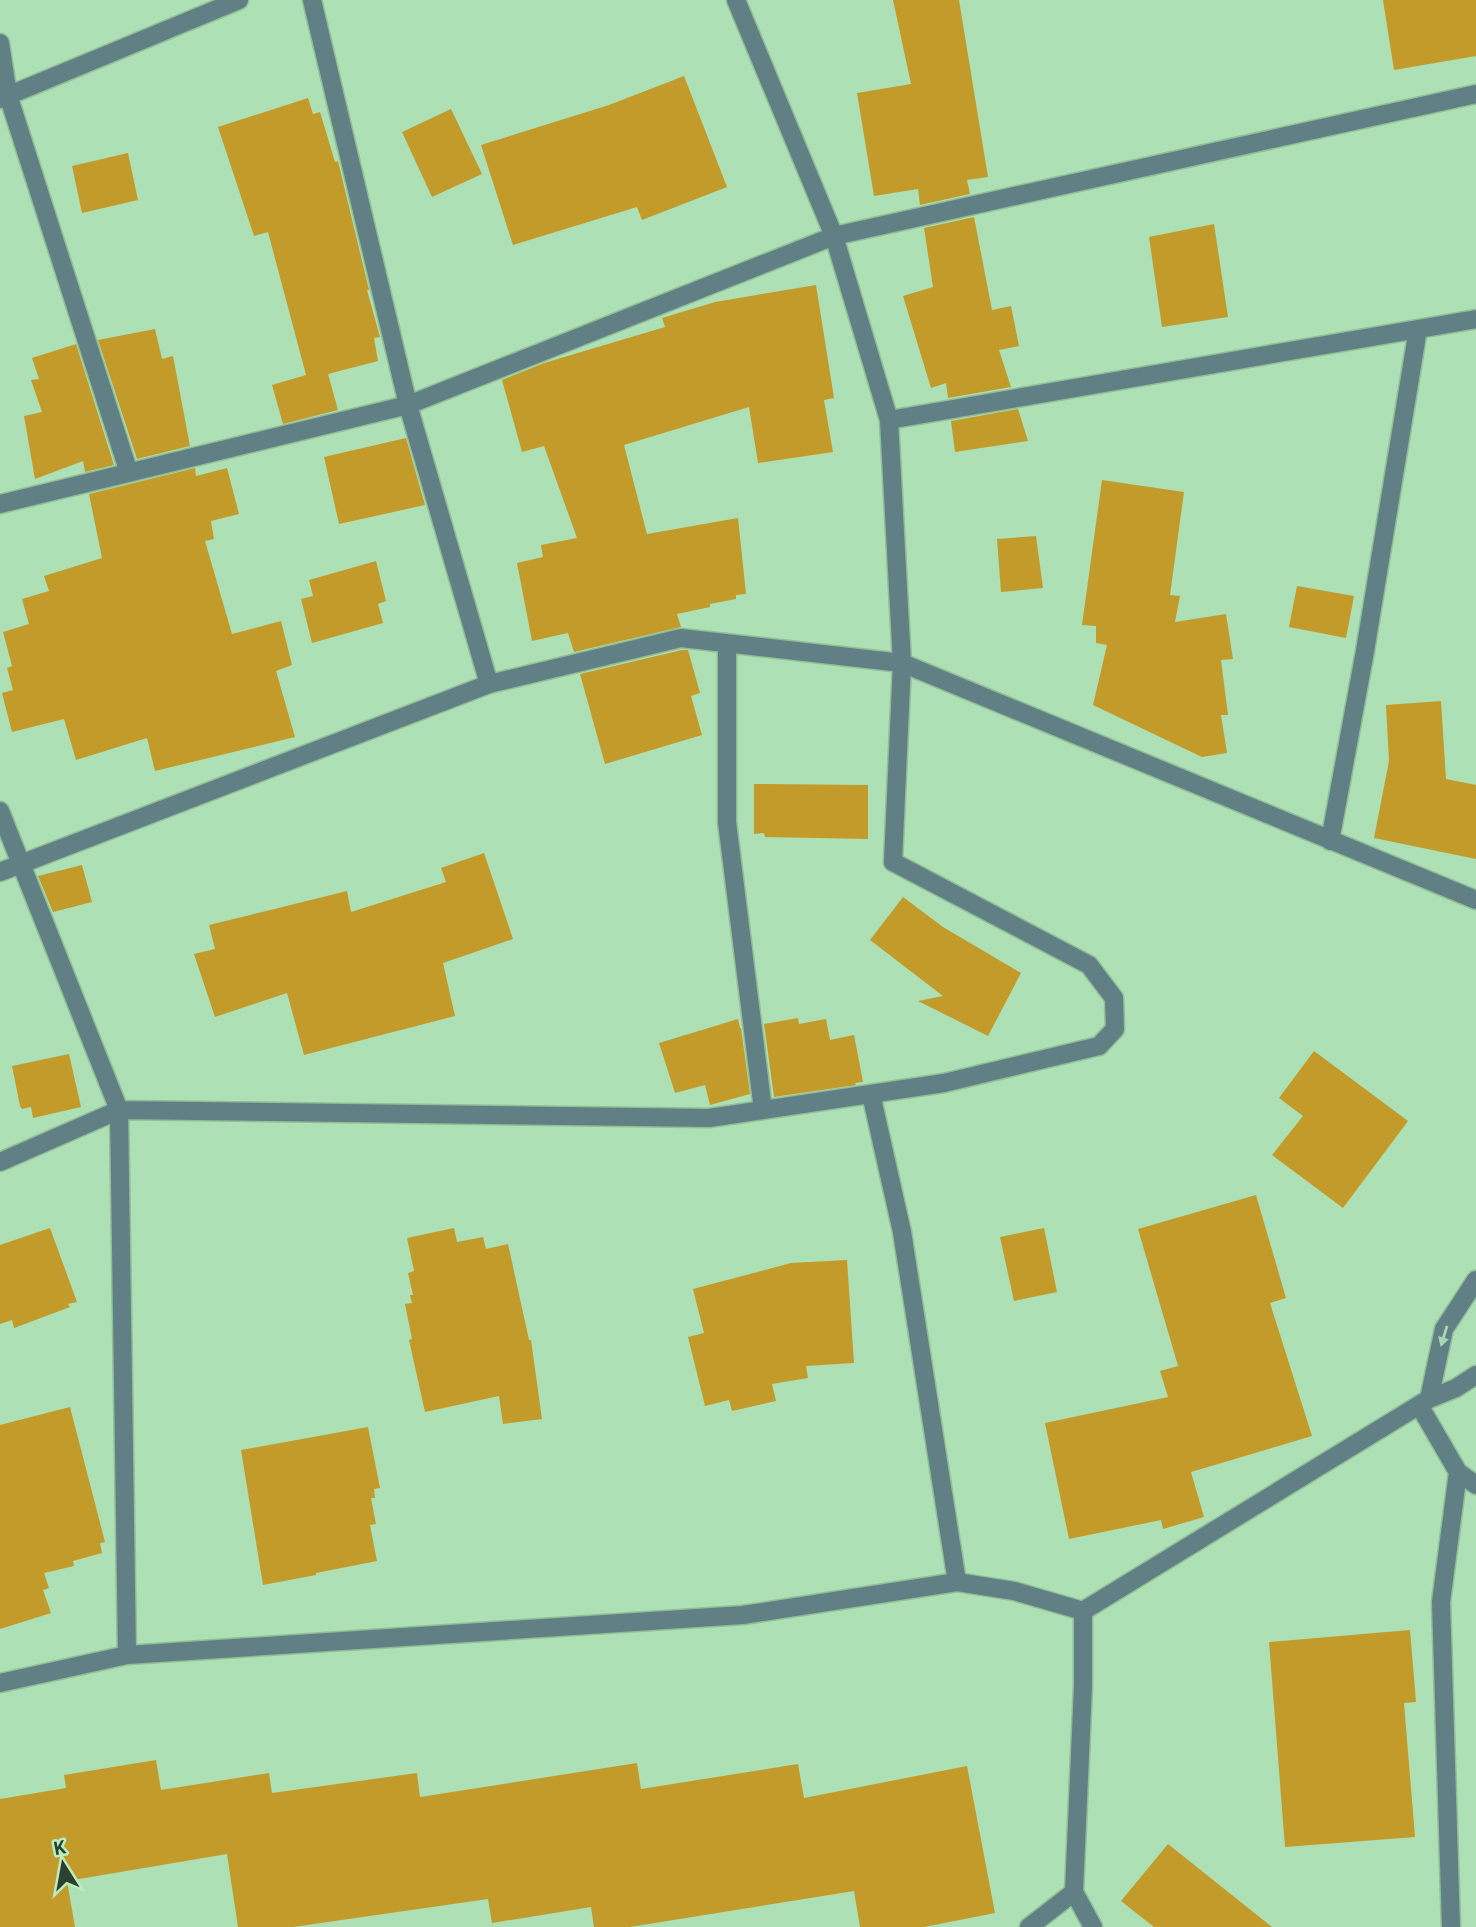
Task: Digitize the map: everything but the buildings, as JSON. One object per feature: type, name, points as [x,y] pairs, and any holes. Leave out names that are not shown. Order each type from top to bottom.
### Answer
[{"type":"street","points":[[4,97],[239,0]]},
{"type":"street","points":[[312,0],[408,405],[489,684]]},
{"type":"street","points":[[0,1162],[119,1110],[709,1118],[944,1083],[1099,1046],[1115,1029],[1114,999],[1089,965],[893,862],[902,663],[889,420],[834,236],[736,0]]},
{"type":"street","points":[[0,43],[4,97],[129,473]]},
{"type":"street","points":[[0,504],[408,405],[834,236],[1476,94]]},
{"type":"street","points":[[889,420],[1476,319]]},
{"type":"street","points":[[1330,841],[1365,651],[1418,329]]},
{"type":"street","points":[[0,872],[489,684],[681,638],[902,663],[1476,900]]},
{"type":"street","points":[[727,643],[727,822],[763,1110]]},
{"type":"street","points":[[0,811],[119,1110],[127,1655]]},
{"type":"street","points":[[871,1094],[902,1232],[957,1582]]},
{"type":"street","points":[[1476,1280],[1444,1329],[1424,1402],[1458,1472],[1476,1485]]},
{"type":"street","points":[[0,1683],[127,1655],[743,1615],[957,1582],[1014,1591],[1083,1611],[1424,1402],[1456,1388],[1476,1375]]},
{"type":"street","points":[[1451,1927],[1441,1602],[1458,1472]]},
{"type":"street","points":[[1083,1611],[1083,1686],[1074,1892],[1093,1927]]},
{"type":"street","points":[[1029,1927],[1074,1892]]}]
